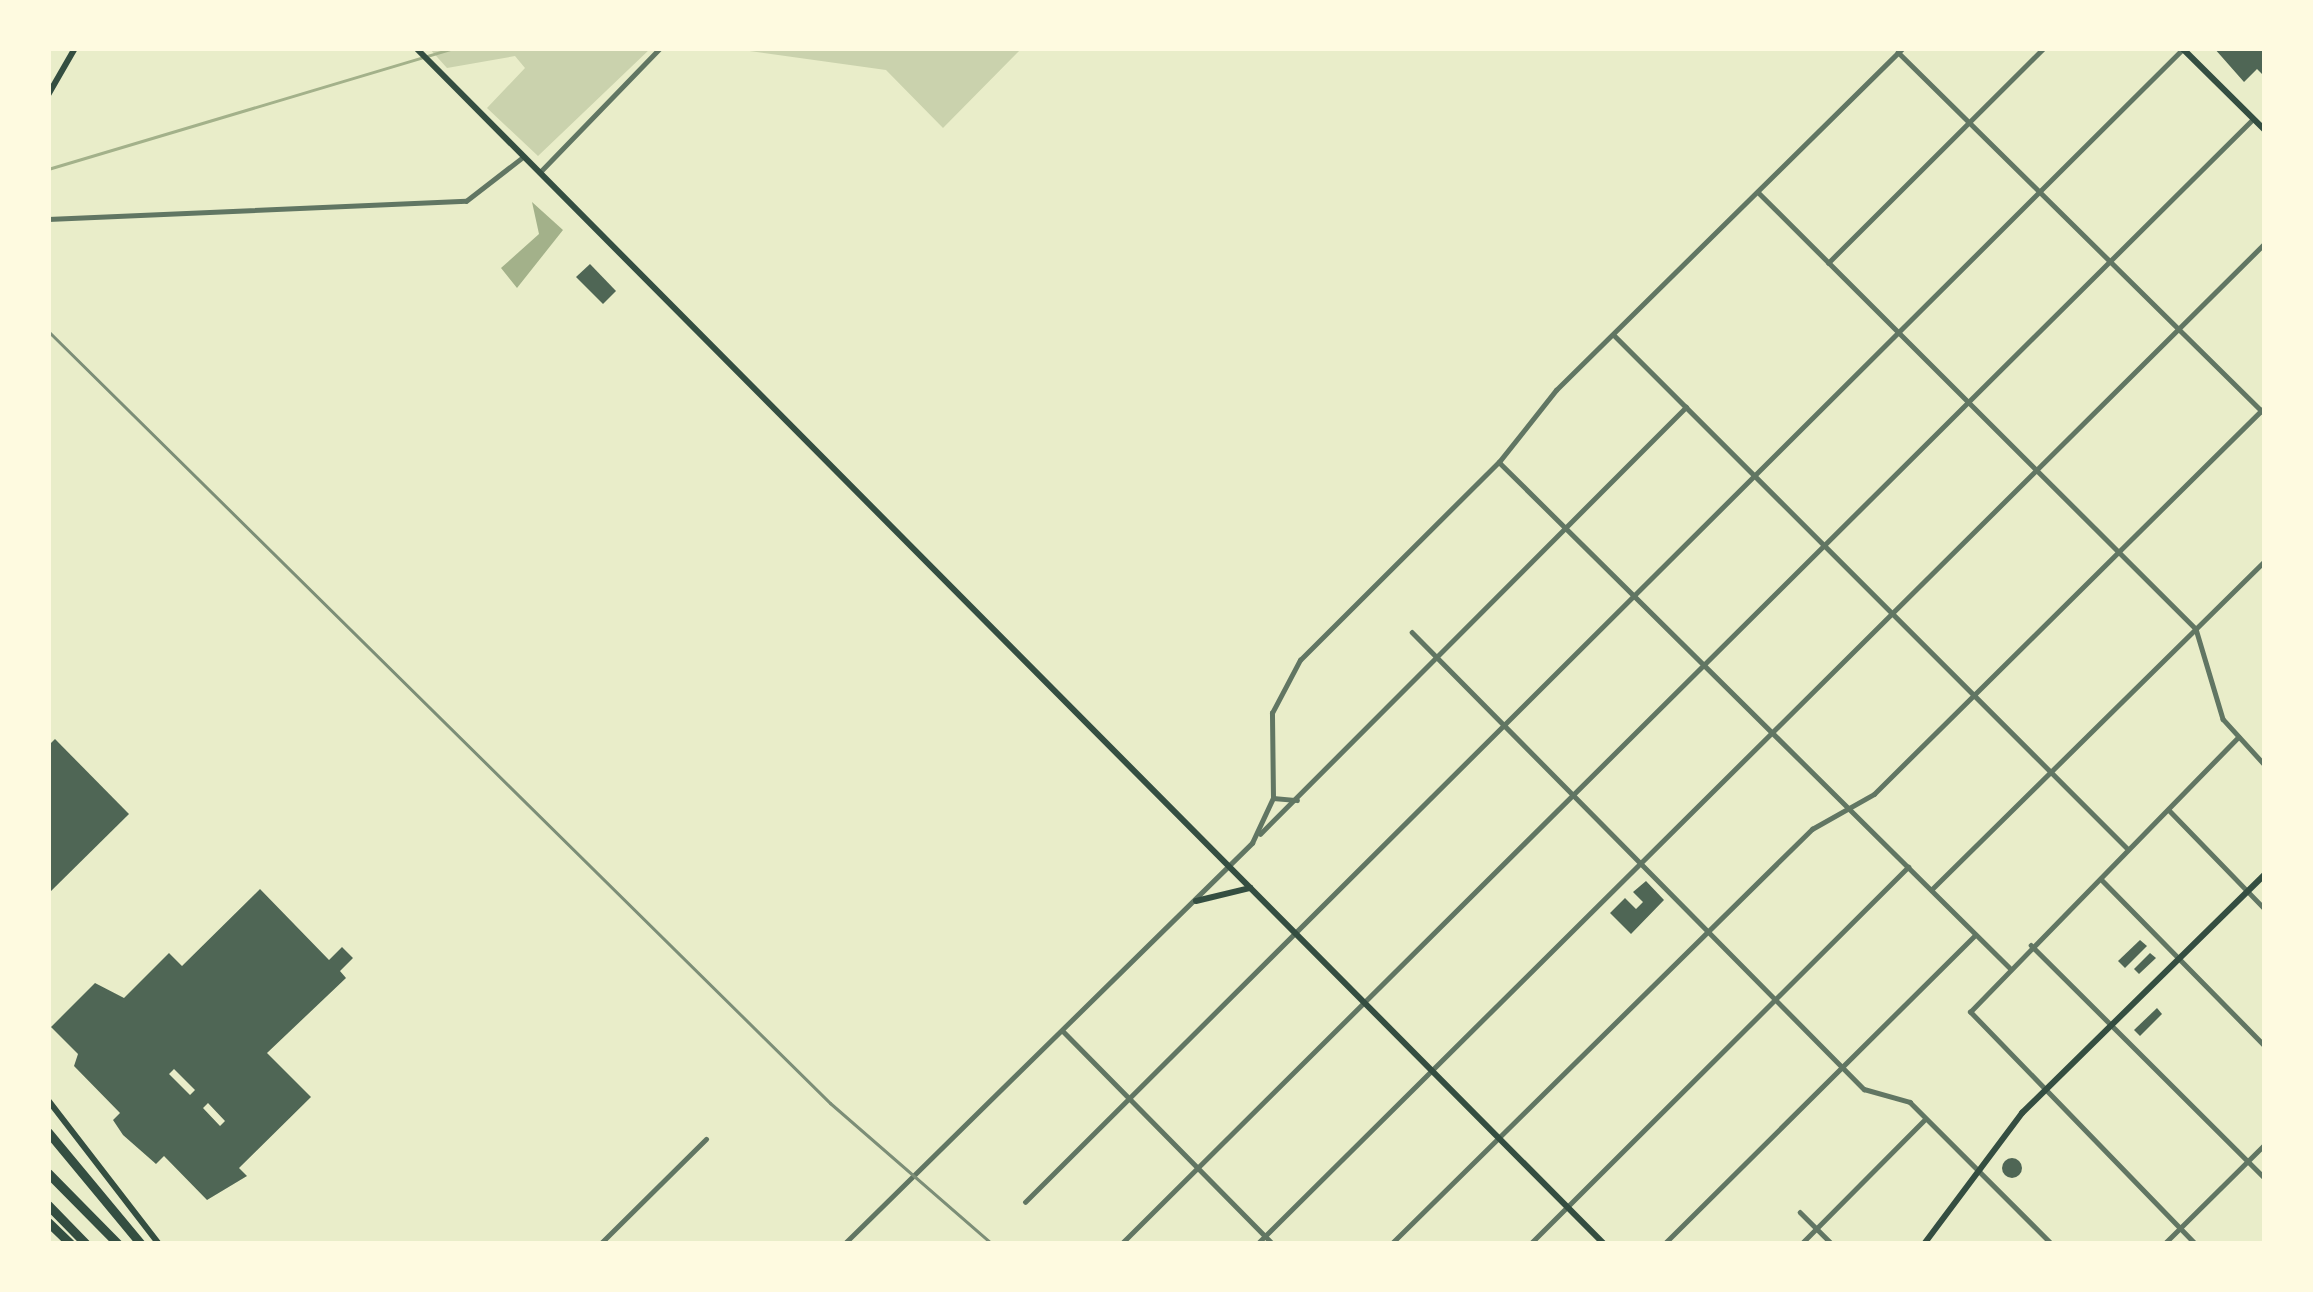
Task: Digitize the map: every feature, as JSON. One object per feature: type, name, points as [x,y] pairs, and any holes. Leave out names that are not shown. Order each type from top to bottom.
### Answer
[{"type":"highway","points":[[48,1129],[141,1244]]},
{"type":"highway","points":[[48,1173],[118,1244]]},
{"type":"highway","points":[[48,1205],[86,1244]]},
{"type":"highway","points":[[48,1222],[71,1244]]},
{"type":"main road","points":[[48,95],[75,48]]},
{"type":"main road","points":[[2183,48],[2265,130]]},
{"type":"main road","points":[[420,51],[1604,1244]]},
{"type":"main road","points":[[1924,1244],[1977,1169],[2042,1093],[2265,874]]},
{"type":"main road","points":[[1196,901],[1251,888]]},
{"type":"main road","points":[[48,1100],[159,1244]]},
{"type":"street","points":[[540,172],[660,48]]},
{"type":"street","points":[[1828,262],[2044,48]]},
{"type":"street","points":[[1025,1202],[2183,48]]},
{"type":"street","points":[[1259,834],[1273,798],[1270,732],[1284,680],[1499,462],[1534,412],[1900,50],[2264,411],[1874,794],[1828,815],[1391,1244]]},
{"type":"street","points":[[1121,1244],[2253,118]]},
{"type":"street","points":[[48,219],[466,201],[524,156]]},
{"type":"street","points":[[1757,191],[2196,629],[2218,709],[2265,765]]},
{"type":"street","points":[[1257,1244],[2265,244]]},
{"type":"street","points":[[1613,334],[2127,848]]},
{"type":"street","points":[[844,1244],[1441,661],[1565,527],[1686,407]]},
{"type":"street","points":[[1499,462],[2009,967]]},
{"type":"street","points":[[1931,890],[2265,561]]},
{"type":"street","points":[[1412,632],[1842,1067],[1874,1096],[1903,1097],[2052,1244]]},
{"type":"street","points":[[2195,1244],[1972,1022],[1970,1012],[2238,737]]},
{"type":"street","points":[[1273,798],[1297,800]]},
{"type":"street","points":[[2167,808],[2265,909]]},
{"type":"street","points":[[1530,1244],[1908,867]]},
{"type":"street","points":[[2099,877],[2265,1046]]},
{"type":"street","points":[[1664,1244],[1976,934]]},
{"type":"street","points":[[2031,945],[2265,1178]]},
{"type":"street","points":[[1064,1031],[1273,1244]]},
{"type":"street","points":[[1801,1244],[1926,1119]]},
{"type":"street","points":[[600,1244],[706,1139]]},
{"type":"street","points":[[2164,1244],[2265,1144]]},
{"type":"street","points":[[1800,1212],[1832,1244]]},
{"type":"shaded area","points":[[429,48],[651,48],[538,156],[487,108],[525,68],[515,56],[447,68]]},
{"type":"shaded area","points":[[728,48],[1022,48],[943,128],[886,70]]},
{"type":"shaded area","points":[[532,202],[563,230],[517,288],[501,268],[539,234]]},
{"type":"building","points":[[2214,48],[2265,48],[2265,77],[2257,69],[2244,82]]},
{"type":"building","points":[[590,264],[616,291],[603,304],[576,277]]},
{"type":"building","points":[[55,739],[129,814],[48,894],[48,746]]},
{"type":"building","points":[[1646,881],[1664,900],[1631,934],[1610,913],[1625,898],[1636,909],[1643,902],[1633,892]]},
{"type":"building","points":[[260,889],[329,960],[342,947],[353,958],[340,971],[346,978],[267,1053],[311,1097],[239,1168],[247,1176],[207,1200],[164,1156],[156,1164],[123,1135],[113,1120],[120,1113],[74,1066],[78,1054],[51,1027],[95,983],[124,998],[169,953],[182,966]],"holes":[[[174,1069],[195,1090],[190,1095],[169,1074]],[[208,1103],[225,1121],[220,1126],[203,1108]]]},
{"type":"building","points":[[2140,940],[2147,946],[2125,968],[2118,961]]},
{"type":"building","points":[[2150,953],[2156,958],[2139,974],[2134,969]]},
{"type":"building","points":[[2157,1008],[2162,1014],[2140,1036],[2134,1030]]},
{"type":"building","points":[[2012,1158],[2022,1168],[2012,1178],[2002,1168]]},
{"type":"waterway","points":[[48,169],[453,48]]},
{"type":"railway","points":[[48,331],[830,1103],[992,1244]]}]
